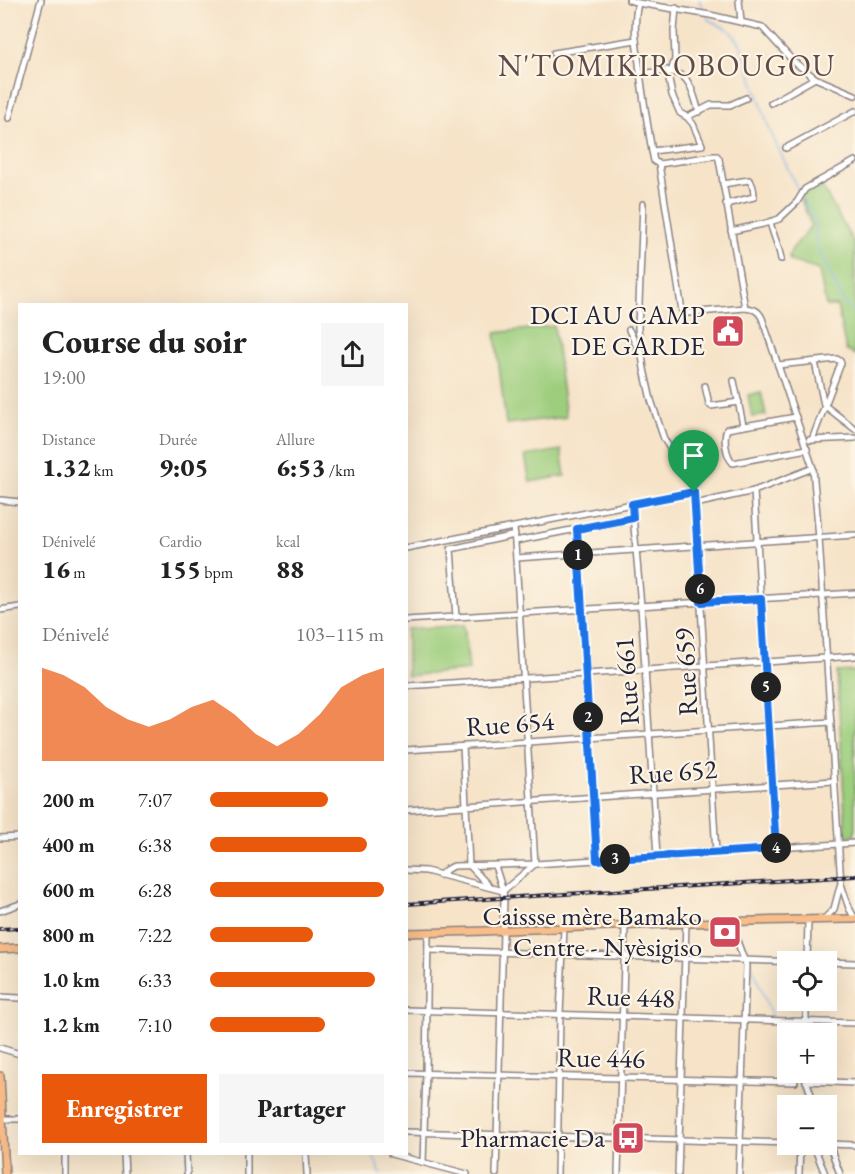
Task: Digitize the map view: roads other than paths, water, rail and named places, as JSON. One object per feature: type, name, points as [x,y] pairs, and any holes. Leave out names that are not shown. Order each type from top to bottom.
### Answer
[{"type":"main road","points":[[408,933],[855,919]]},
{"type":"main road","points":[[0,949],[18,948]]},
{"type":"main road","points":[[0,1076],[5,1174]]},
{"type":"street","points":[[9,118],[41,0]]},
{"type":"street","points":[[630,0],[762,27],[793,61],[815,78],[855,95]]},
{"type":"street","points":[[739,0],[741,22]]},
{"type":"street","points":[[638,3],[635,14],[636,40],[654,161],[659,164],[717,156],[719,159],[745,308]]},
{"type":"street","points":[[652,152],[702,145],[698,133],[687,117],[680,113],[672,95],[669,71],[675,59],[676,8]]},
{"type":"street","points":[[554,53],[636,40]]},
{"type":"street","points":[[640,74],[669,71],[683,77],[688,82],[699,112]]},
{"type":"street","points":[[771,103],[815,78]]},
{"type":"street","points":[[687,117],[711,105],[730,105],[746,98]]},
{"type":"street","points":[[786,148],[855,111]]},
{"type":"street","points":[[731,231],[779,219],[797,202],[804,189],[855,161]]},
{"type":"street","points":[[659,164],[682,311],[688,313],[745,308],[759,312],[813,468],[841,884],[855,919]]},
{"type":"street","points":[[723,184],[749,180],[754,194],[754,197],[750,199],[726,204]]},
{"type":"street","name":"Rue 659","points":[[643,204],[638,329],[651,400],[664,439],[693,486],[694,492],[716,853]]},
{"type":"street","points":[[770,222],[780,247],[781,259]]},
{"type":"street","name":"Rue 659","points":[[629,330],[642,357]]},
{"type":"street","points":[[778,365],[837,360],[841,363],[812,440]]},
{"type":"street","points":[[815,362],[824,405],[855,429]]},
{"type":"street","points":[[734,381],[743,425]]},
{"type":"street","points":[[705,386],[711,406],[739,402]]},
{"type":"street","points":[[796,417],[730,427],[725,433],[728,458],[733,463],[807,449]]},
{"type":"street","points":[[804,440],[855,438]]},
{"type":"street","points":[[695,504],[754,491],[813,468]]},
{"type":"street","points":[[754,491],[776,849]]},
{"type":"street","points":[[408,548],[694,492]]},
{"type":"street","points":[[0,500],[18,502]]},
{"type":"street","name":"Rue 661","points":[[632,504],[657,856]]},
{"type":"street","points":[[456,617],[451,549],[633,518]]},
{"type":"street","points":[[514,527],[535,864]]},
{"type":"street","points":[[577,529],[597,860]]},
{"type":"street","points":[[516,558],[855,535]]},
{"type":"street","points":[[408,620],[855,593]]},
{"type":"street","points":[[0,610],[18,607]]},
{"type":"street","points":[[408,686],[855,656]]},
{"type":"street","name":"Rue 654","points":[[408,750],[831,722]]},
{"type":"street","points":[[463,746],[469,865],[490,887]]},
{"type":"street","name":"Rue 652","points":[[408,810],[834,782]]},
{"type":"street","points":[[0,838],[18,837]]},
{"type":"street","points":[[440,875],[454,866],[535,864],[855,843]]},
{"type":"street","points":[[503,891],[535,864]]},
{"type":"street","points":[[495,866],[503,891],[495,1174]]},
{"type":"street","points":[[408,870],[416,869],[503,891]]},
{"type":"street","points":[[824,919],[834,909],[841,884]]},
{"type":"street","points":[[0,911],[18,905]]},
{"type":"street","points":[[807,951],[808,920]]},
{"type":"street","points":[[730,922],[745,961],[739,1174]]},
{"type":"street","points":[[678,1174],[686,923]]},
{"type":"street","points":[[618,1174],[625,927]]},
{"type":"street","points":[[557,1174],[564,928]]},
{"type":"street","points":[[423,1162],[428,933]]},
{"type":"street","points":[[428,950],[777,961]]},
{"type":"street","points":[[837,962],[855,963]]},
{"type":"street","points":[[0,997],[18,998]]},
{"type":"street","name":"Rue 448","points":[[408,1010],[855,1023]]},
{"type":"street","points":[[806,1011],[806,1022]]},
{"type":"street","points":[[0,1048],[18,1053]]},
{"type":"street","name":"Rue 446","points":[[408,1073],[777,1082]]},
{"type":"street","points":[[837,1082],[855,1083]]},
{"type":"street","points":[[1,1119],[18,1119]]},
{"type":"street","points":[[408,1132],[777,1143]]},
{"type":"street","points":[[837,1144],[855,1145]]},
{"type":"street","points":[[65,1155],[66,1174]]},
{"type":"street","points":[[124,1155],[125,1174]]},
{"type":"street","points":[[186,1155],[187,1174]]},
{"type":"street","points":[[247,1155],[248,1174]]},
{"type":"street","points":[[306,1155],[307,1174]]},
{"type":"street","points":[[395,1155],[467,1174]]},
{"type":"street","points":[[799,1174],[800,1155]]},
{"type":"street","points":[[817,1155],[825,1174]]},
{"type":"street","points":[[832,1155],[840,1174]]},
{"type":"street","points":[[433,1165],[435,1174]]},
{"type":"waterway","points":[[699,0],[705,13]]},
{"type":"waterway","points":[[707,17],[729,30],[740,43],[770,131],[800,194]]},
{"type":"waterway","points":[[802,198],[815,223],[816,245],[844,303],[855,313]]},
{"type":"waterway","points":[[738,932],[749,959]]},
{"type":"waterway","points":[[751,963],[772,1017]]},
{"type":"waterway","points":[[774,1022],[777,1029]]},
{"type":"waterway","points":[[799,1083],[804,1095]]},
{"type":"waterway","points":[[827,1155],[834,1174]]},
{"type":"waterway","points":[[373,1156],[381,1174]]},
{"type":"railway","points":[[408,904],[855,876]]},
{"type":"railway","points":[[0,929],[18,928]]},
{"type":"place","name":"DCI AU CAMP DE GARDE","points":[[728,331]]},
{"type":"place","name":"Caissse mère Bamako Centre - Nyèsigiso","points":[[725,932]]},
{"type":"place","name":"Pharmacie Da","points":[[628,1138]]},
{"type":"district","name":"N'TOMIKIROBOUGOU","points":[[667,66]]}]
